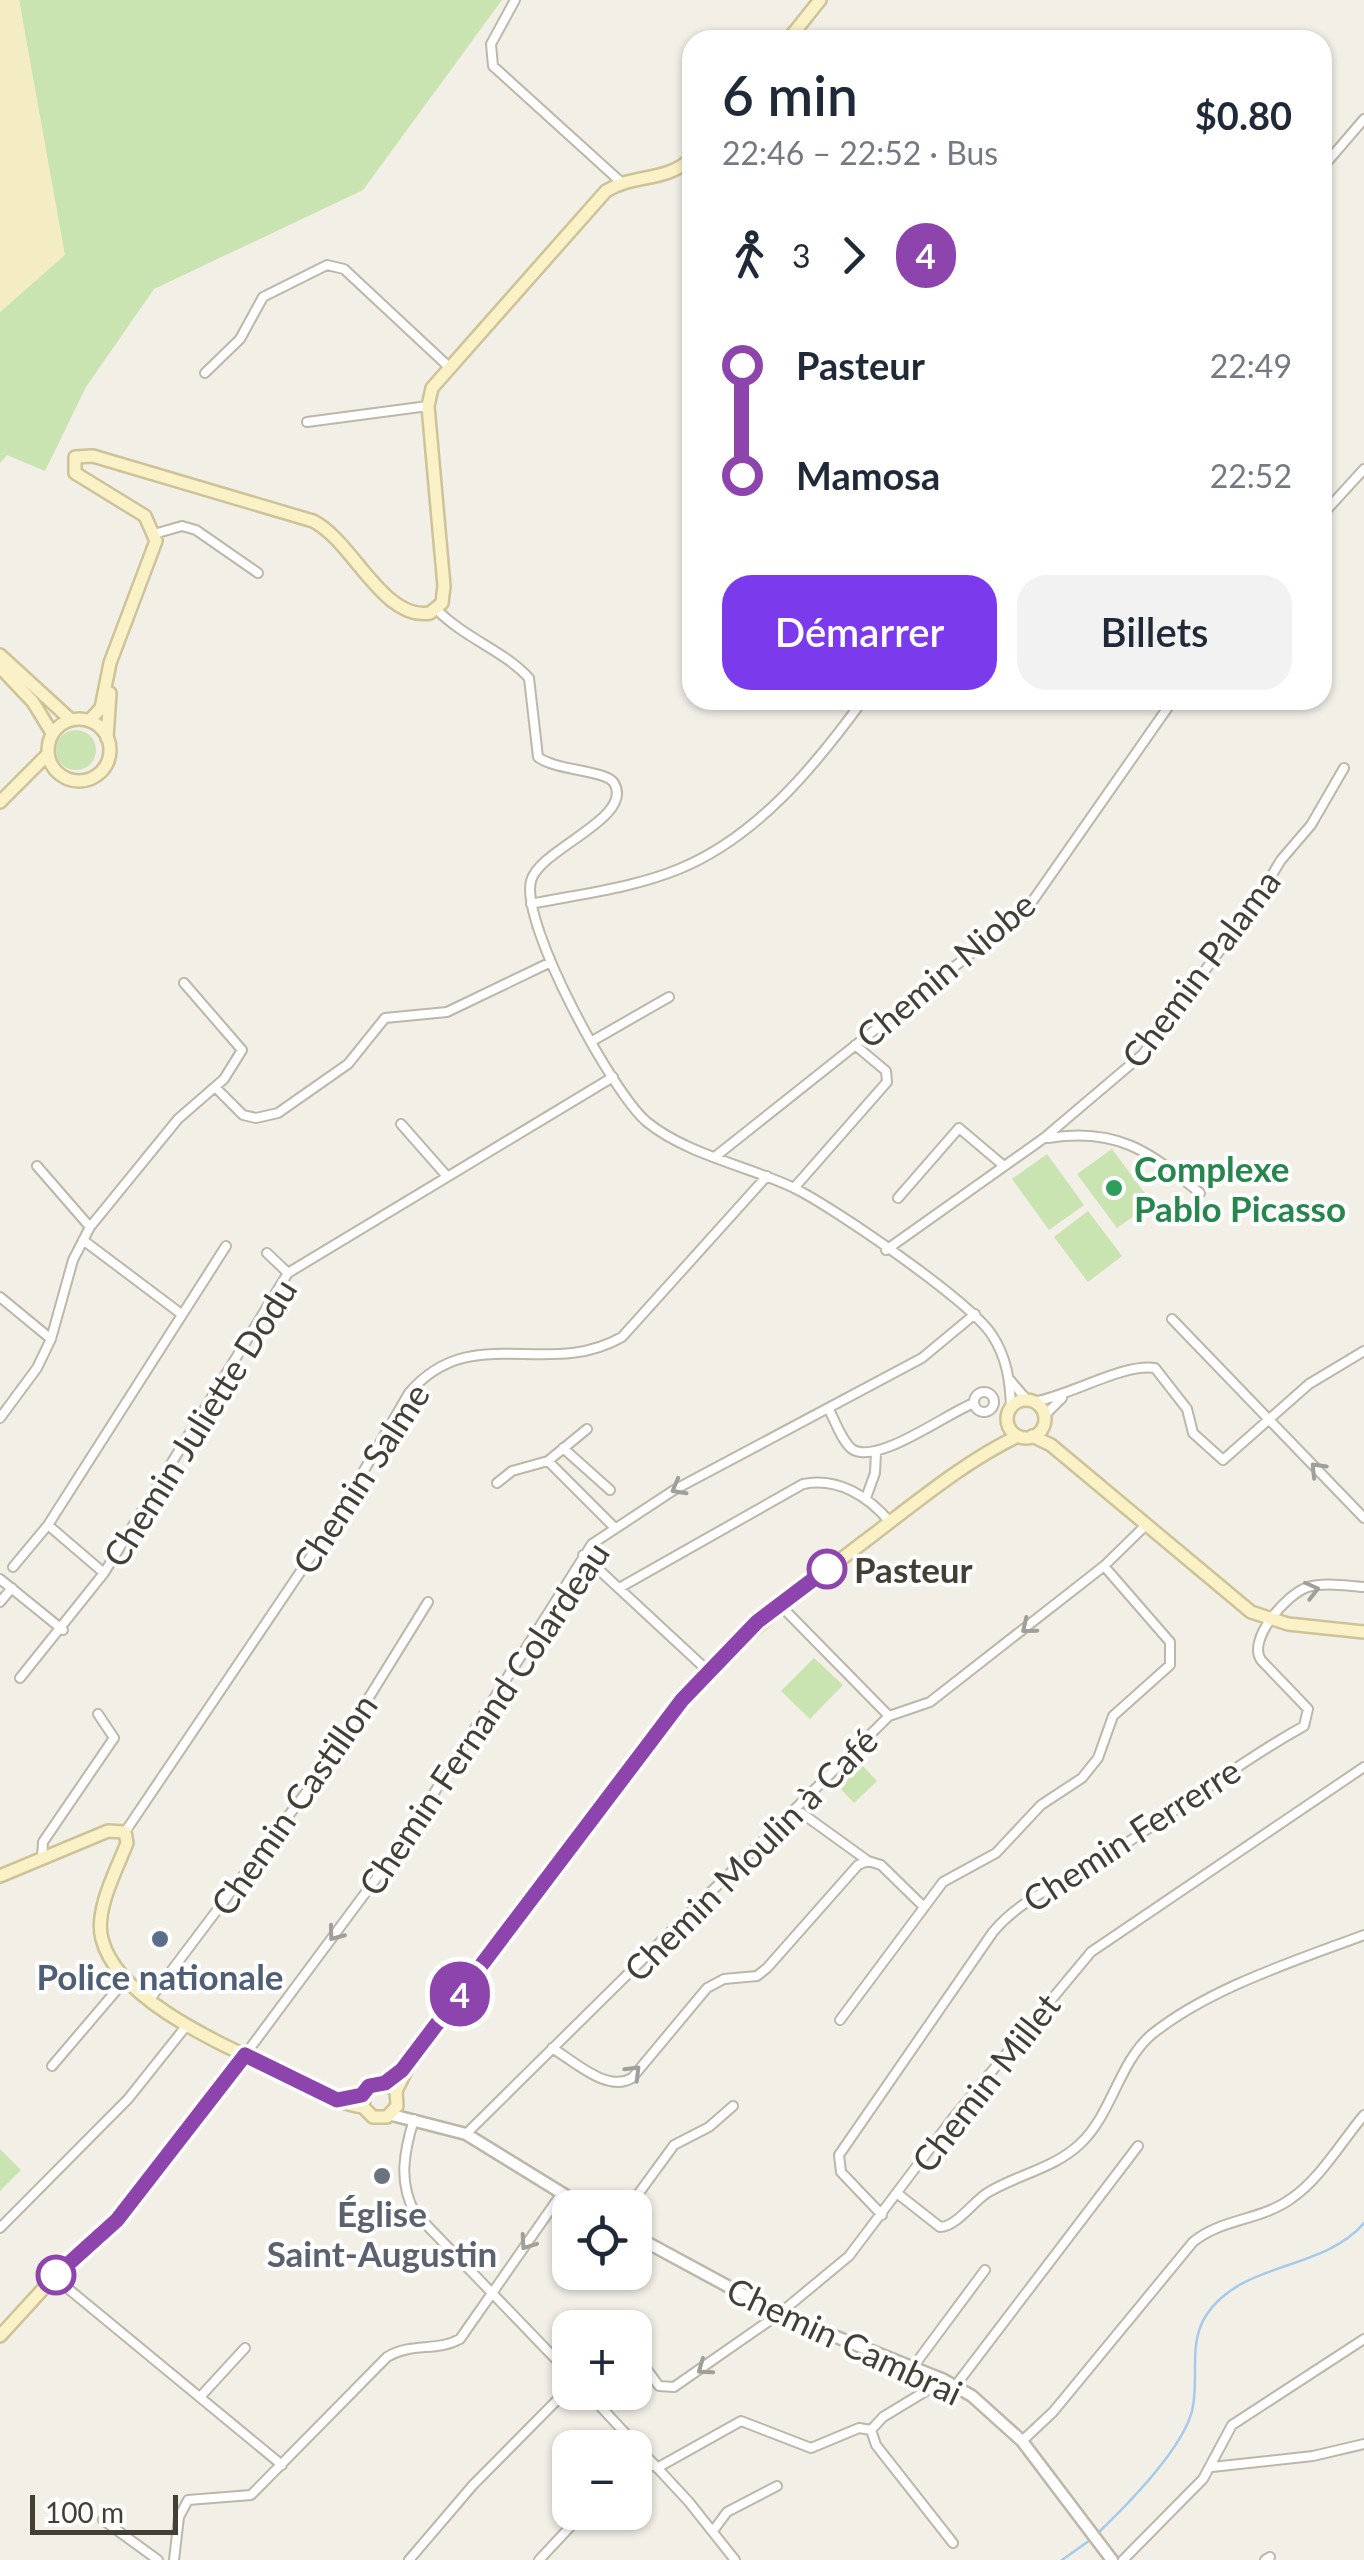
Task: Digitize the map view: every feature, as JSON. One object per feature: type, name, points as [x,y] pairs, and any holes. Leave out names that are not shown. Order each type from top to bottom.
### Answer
[{"type":"main road","points":[[796,30],[820,0]]},
{"type":"main road","points":[[90,721],[101,708],[108,674],[152,558],[154,534],[136,510],[78,476],[72,467],[75,458],[93,456],[313,521],[339,540],[398,607],[422,614],[437,610],[444,586],[428,406],[432,388],[599,197],[622,183],[662,178],[682,165]]},
{"type":"main road","points":[[3,660],[71,720]]},
{"type":"main road","points":[[0,802],[48,754],[52,733],[3,660]]},
{"type":"main road","points":[[48,754],[55,770],[72,780],[91,779],[105,766],[108,674]]},
{"type":"main road","points":[[52,733],[71,720],[90,721],[108,738]]},
{"type":"main road","points":[[20,783],[55,770]]},
{"type":"main road","points":[[964,1468],[1008,1425],[1010,1407],[1030,1401],[1050,1445],[1233,1599],[1272,1621],[1364,1632]]},
{"type":"main road","points":[[1008,1425],[1018,1436]]},
{"type":"main road","points":[[363,2101],[374,2083],[385,2083],[402,2070],[708,1672],[780,1605],[890,1522],[964,1468],[1039,1427]]},
{"type":"main road","points":[[0,1876],[108,1832],[125,1832],[127,1843],[100,1930],[106,1952],[127,1978],[186,2025],[340,2100],[363,2101]]},
{"type":"main road","points":[[0,2336],[54,2277],[117,2220],[245,2055]]},
{"type":"main road","points":[[363,2101],[373,2118],[395,2103],[402,2070]]},
{"type":"main road","points":[[385,2083],[395,2103]]},
{"type":"street","points":[[515,0],[490,44],[493,66],[622,183]]},
{"type":"street","points":[[1332,156],[1364,118]]},
{"type":"street","points":[[206,373],[240,339],[263,297],[320,266],[333,264],[344,269],[449,367]]},
{"type":"street","points":[[307,422],[428,406]]},
{"type":"street","points":[[1332,504],[1364,469]]},
{"type":"street","points":[[154,534],[182,526],[196,530],[258,573]]},
{"type":"street","points":[[437,610],[465,636],[506,658],[528,678],[538,758],[562,770],[607,777],[616,786],[609,812],[538,867],[532,877],[530,904],[549,962],[613,1077],[648,1123],[824,1204],[975,1314],[1004,1356],[1010,1380],[1010,1407]]},
{"type":"street","points":[[530,904],[639,882],[714,853],[770,808],[829,747],[856,710]]},
{"type":"street","name":"Chemin Niobe","points":[[716,1156],[1027,908],[1167,710]]},
{"type":"street","name":"Chemin Palama","points":[[886,1250],[1044,1138],[1143,1054],[1255,904],[1281,860],[1311,826],[1344,768]]},
{"type":"street","points":[[215,1087],[243,1115],[256,1118],[278,1113],[348,1064],[385,1018],[447,1012],[549,962]]},
{"type":"street","points":[[0,1418],[37,1368],[51,1340],[62,1292],[90,1227],[186,1110],[215,1087],[242,1050],[184,984]]},
{"type":"street","points":[[594,1040],[669,997]]},
{"type":"street","points":[[794,1188],[887,1082],[886,1071],[855,1044]]},
{"type":"street","name":"Chemin Juliette Dodu","points":[[20,1678],[63,1630],[104,1573],[288,1273],[445,1174],[613,1077]]},
{"type":"street","points":[[1075,1114],[1087,1134]]},
{"type":"street","points":[[401,1124],[445,1174]]},
{"type":"street","points":[[898,1198],[959,1128],[1004,1166]]},
{"type":"street","points":[[1044,1138],[1087,1134],[1127,1142],[1158,1160],[1200,1194]]},
{"type":"street","points":[[37,1166],[90,1227]]},
{"type":"street","name":"Chemin Salme","points":[[125,1832],[334,1522],[409,1393],[425,1374],[453,1358],[592,1351],[622,1338],[767,1176]]},
{"type":"street","points":[[84,1240],[180,1313]]},
{"type":"street","points":[[13,1567],[48,1525],[226,1246]]},
{"type":"street","points":[[267,1253],[288,1273]]},
{"type":"street","points":[[0,1297],[51,1340]]},
{"type":"street","name":"Chemin Fernand Colardeau","points":[[245,2055],[401,1845],[583,1555],[614,1527],[935,1350],[975,1314]]},
{"type":"street","points":[[1172,1319],[1364,1518]]},
{"type":"street","points":[[1010,1380],[1030,1401],[1066,1396],[1140,1367],[1155,1368],[1187,1409],[1193,1434],[1223,1460],[1309,1384],[1364,1351]]},
{"type":"street","points":[[1039,1427],[1066,1396]]},
{"type":"street","points":[[828,1408],[848,1445],[856,1452],[876,1452],[974,1404]]},
{"type":"street","points":[[497,1483],[512,1471],[548,1461],[587,1428]]},
{"type":"street","points":[[563,1448],[610,1490]]},
{"type":"street","points":[[866,1498],[875,1474],[876,1452]]},
{"type":"street","points":[[548,1461],[614,1527]]},
{"type":"street","points":[[622,1587],[803,1484],[830,1483],[866,1498],[890,1522]]},
{"type":"street","points":[[48,1525],[104,1573]]},
{"type":"street","name":"Chemin Moulin à Café","points":[[466,2134],[889,1716],[930,1702],[1104,1566],[1145,1526]]},
{"type":"street","points":[[583,1555],[622,1587],[644,1614],[708,1672]]},
{"type":"street","points":[[840,2020],[922,1906],[950,1876],[996,1853],[1042,1805],[1082,1778],[1098,1758],[1113,1716],[1170,1665],[1170,1642],[1104,1566]]},
{"type":"street","points":[[0,1579],[63,1630]]},
{"type":"street","points":[[1272,1621],[1292,1596],[1308,1587],[1364,1587]]},
{"type":"street","points":[[0,1602],[12,1588]]},
{"type":"street","name":"Chemin Castillon","points":[[150,2000],[329,1762],[428,1602]]},
{"type":"street","points":[[780,1605],[889,1716]]},
{"type":"street","name":"Chemin Ferrerre","points":[[882,2215],[841,2172],[842,2148],[1004,1919],[1307,1724],[1310,1714],[1304,1704],[1256,1653],[1256,1640],[1272,1621]]},
{"type":"street","points":[[42,1858],[43,1842],[114,1738],[98,1714]]},
{"type":"street","name":"Chemin Millet","points":[[652,2380],[671,2388],[780,2314],[837,2269],[953,2118],[1091,1952],[1364,1767]]},
{"type":"street","points":[[796,1809],[868,1861],[881,1865],[922,1906]]},
{"type":"street","points":[[552,2048],[608,2082],[624,2083],[707,1988],[718,1981],[756,1976],[767,1968],[858,1865],[868,1861]]},
{"type":"street","points":[[898,2194],[940,2227],[950,2225],[984,2195],[1043,2169],[1078,2146],[1140,2046],[1162,2027],[1267,1970],[1364,1935]]},
{"type":"street","points":[[52,2066],[127,1978]]},
{"type":"street","points":[[0,2228],[128,2100],[186,2025]]},
{"type":"street","points":[[395,2103],[412,2118],[466,2134],[557,2190]]},
{"type":"street","points":[[641,2190],[674,2145],[709,2127],[733,2106]]},
{"type":"street","points":[[1022,2442],[1053,2412],[1193,2242],[1218,2225],[1254,2219],[1294,2197],[1364,2115]]},
{"type":"street","points":[[412,2118],[405,2148],[406,2198],[415,2213],[552,2356]]},
{"type":"street","points":[[956,2386],[1138,2146]]},
{"type":"street","points":[[174,2560],[179,2516],[188,2500],[251,2495],[387,2356],[412,2346],[454,2343],[552,2207]]},
{"type":"street","name":"Chemin Cambrai","points":[[652,2245],[780,2314],[956,2386],[1022,2442],[1108,2555]]},
{"type":"street","points":[[913,2367],[985,2270]]},
{"type":"street","points":[[54,2277],[282,2465]]},
{"type":"street","points":[[1123,2560],[1212,2466],[1232,2425],[1364,2338]]},
{"type":"street","points":[[200,2398],[245,2348]]},
{"type":"street","points":[[872,2430],[883,2418],[944,2380]]},
{"type":"street","points":[[409,2560],[473,2485],[552,2405]]},
{"type":"street","points":[[605,2410],[735,2560]]},
{"type":"street","points":[[652,2468],[737,2422],[752,2423],[810,2448],[859,2428],[872,2430]]},
{"type":"street","points":[[872,2430],[876,2445],[953,2543]]},
{"type":"street","points":[[1212,2466],[1313,2456],[1364,2444]]},
{"type":"street","points":[[713,2531],[727,2512],[777,2486]]},
{"type":"street","points":[[103,2520],[158,2560]]},
{"type":"street","points":[[539,2560],[567,2530]]},
{"type":"green space","points":[[19,0],[502,0],[363,190],[154,289],[86,387],[45,471],[7,455],[0,463],[0,312],[64,255]]},
{"type":"green space","points":[[76,730],[90,736],[96,750],[90,764],[76,770],[62,764],[56,750],[62,736]]},
{"type":"green space","name":"Complexe Pablo Picasso","points":[[1112,1149],[1152,1203],[1117,1228],[1077,1174]]},
{"type":"green space","points":[[1047,1154],[1084,1205],[1049,1230],[1012,1179]]},
{"type":"green space","points":[[1088,1211],[1122,1256],[1088,1282],[1054,1237]]},
{"type":"green space","points":[[814,1658],[843,1685],[810,1719],[781,1691]]},
{"type":"green space","points":[[862,1765],[877,1781],[854,1803],[839,1787]]},
{"type":"green space","points":[[0,2149],[21,2170],[0,2191]]},
{"type":"sand","points":[[0,0],[19,0],[65,255],[0,312]]},
{"type":"waterway","points":[[1099,2532],[1153,2475],[1186,2426],[1194,2399],[1197,2337],[1207,2314],[1241,2284],[1327,2250],[1364,2223]]},
{"type":"waterway","points":[[1062,2560],[1093,2538]]},
{"type":"bus line","name":"4","points":[[56,2275],[117,2220],[245,2055],[340,2100],[362,2095],[369,2086],[385,2083],[402,2070],[682,1700],[757,1622],[827,1569]]},
{"type":"place","name":"Complexe Pablo Picasso","points":[[1114,1188]]},
{"type":"place","name":"Pasteur","points":[[827,1569]]},
{"type":"place","name":"Police nationale","points":[[160,1939]]},
{"type":"place","name":"Église Saint-Augustin","points":[[382,2176]]}]
